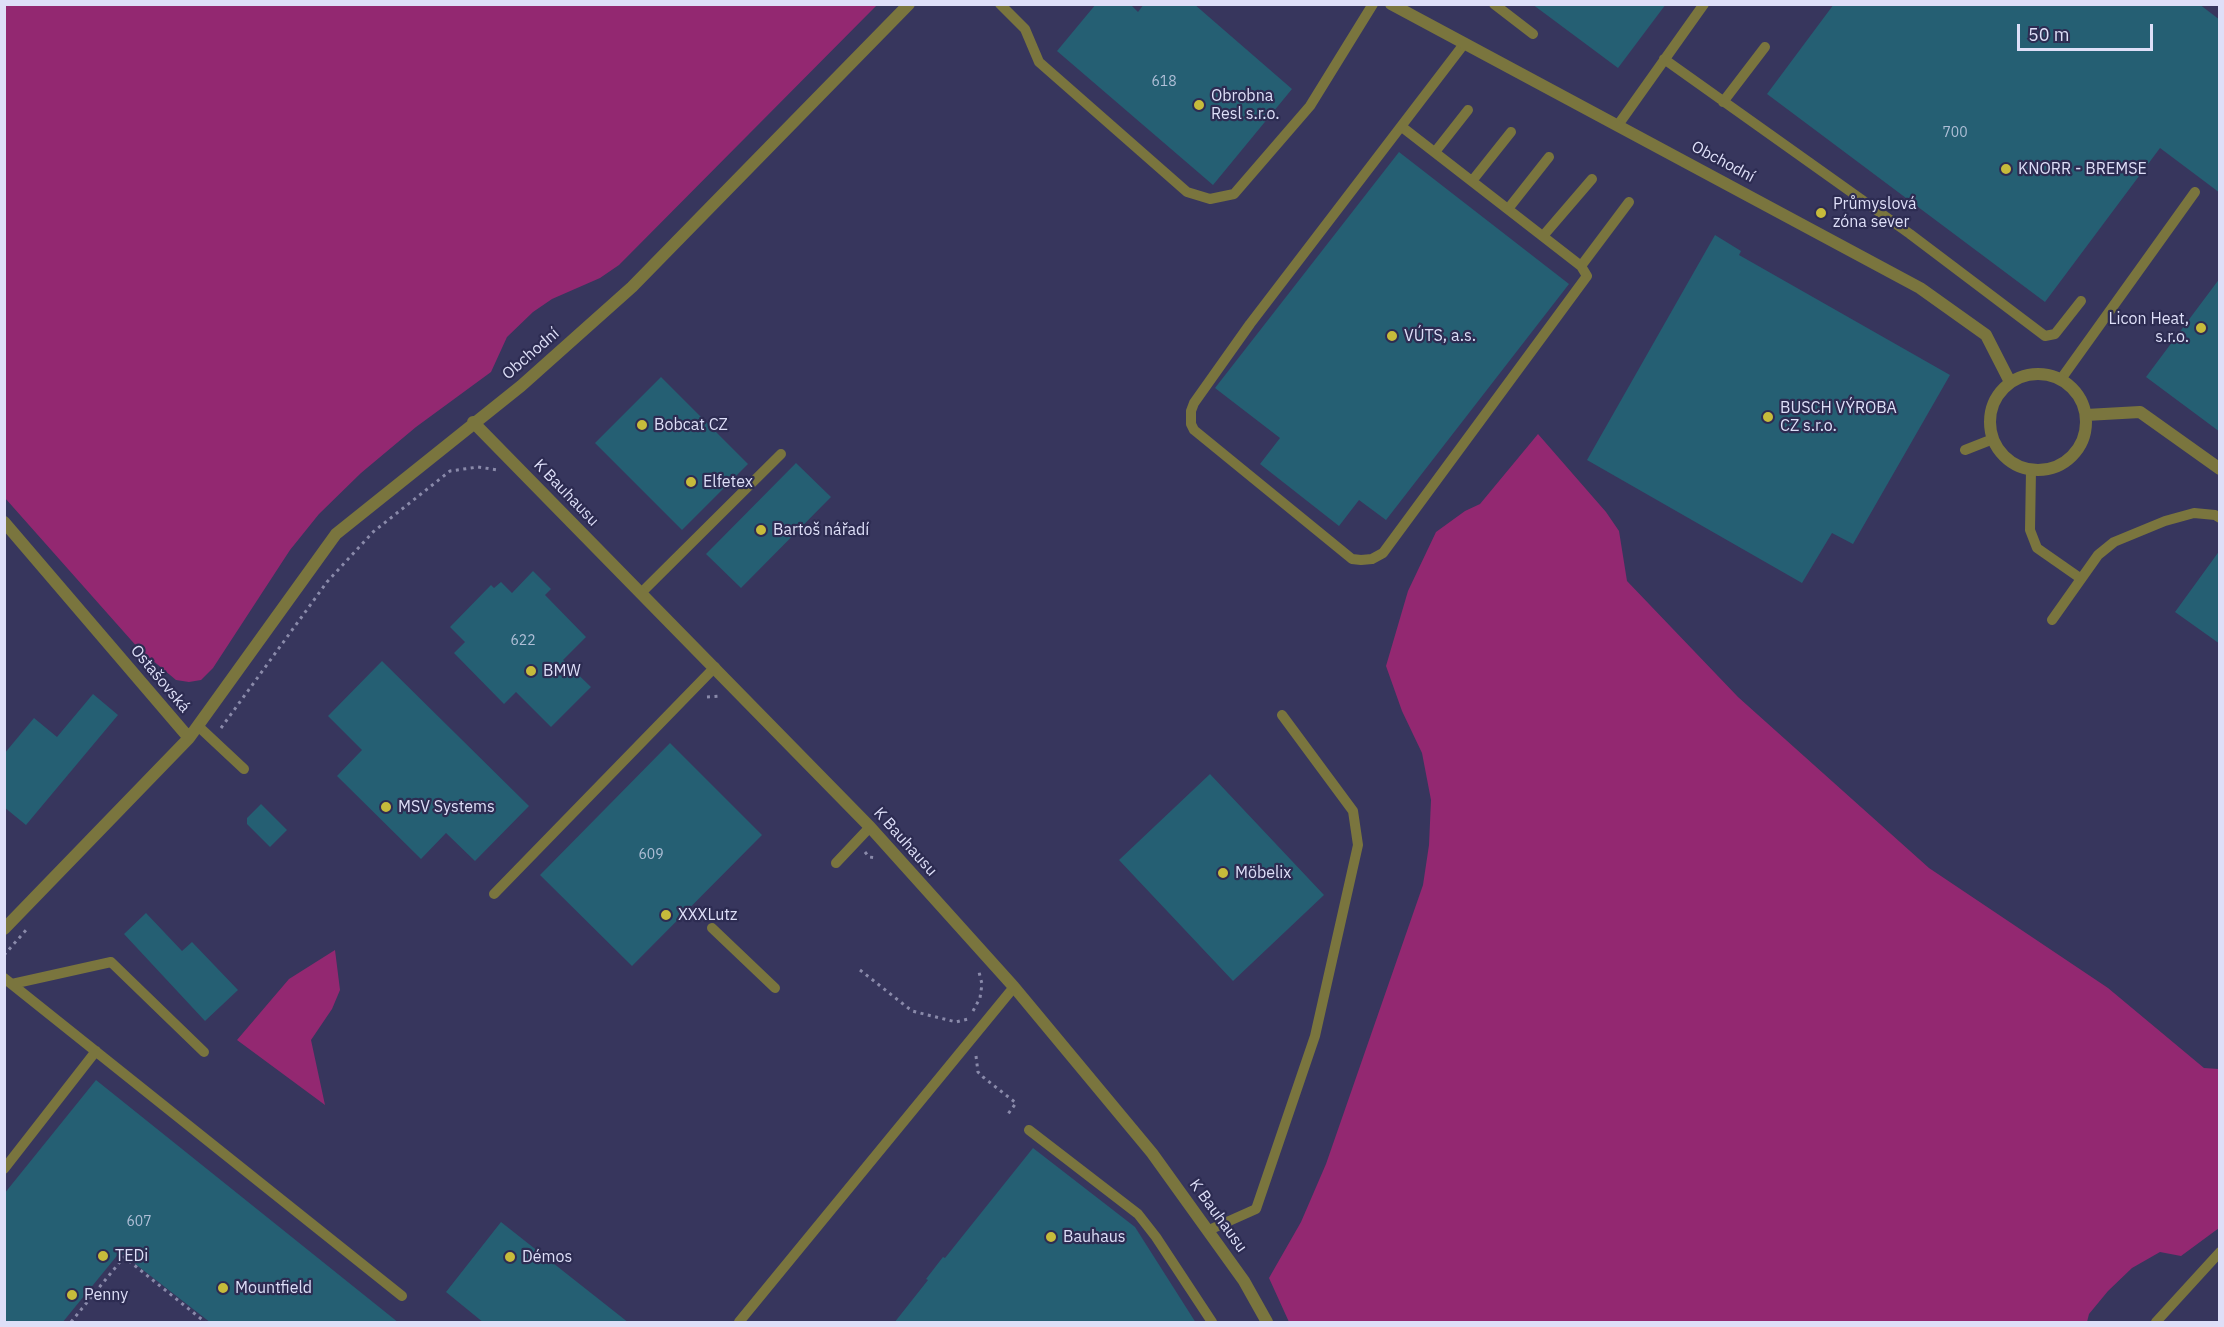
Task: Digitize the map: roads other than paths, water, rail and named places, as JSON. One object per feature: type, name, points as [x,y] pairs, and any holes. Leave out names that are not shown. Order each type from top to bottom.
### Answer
[{"type":"street","name":"Obchodní","points":[[189,738],[336,534],[473,422],[521,386],[632,287],[909,4]]},
{"type":"street","name":"Obchodní","points":[[1391,4],[1920,288],[1986,335],[2010,382]]},
{"type":"street","points":[[2044,373],[2061,379],[2078,394],[2086,415],[2085,433],[2078,449],[2049,469],[2031,470],[2015,465],[2002,454],[1993,440],[1990,418],[1996,398],[2010,382],[2036,374],[2044,373]]},
{"type":"street","points":[[2086,415],[2140,412],[2220,469]]},
{"type":"street","name":"K Bauhausu","points":[[473,422],[870,827],[1014,987],[1152,1154],[1209,1230],[1244,1281],[1268,1323]]},
{"type":"street","name":"Ostašovská","points":[[4,522],[189,738],[4,928]]},
{"type":"lane","points":[[1000,4],[1025,28],[1039,62],[1187,192],[1210,199],[1234,194],[1310,106],[1373,4]]},
{"type":"lane","points":[[1494,4],[1533,34]]},
{"type":"lane","points":[[1618,125],[1704,4]]},
{"type":"lane","points":[[1402,127],[1581,266],[1586,278],[1383,553],[1372,559],[1352,559],[1194,430],[1191,424],[1191,411],[1194,403],[1250,324],[1464,44]]},
{"type":"lane","points":[[1723,102],[1765,47]]},
{"type":"lane","points":[[1664,59],[1910,234],[2044,336],[2055,334],[2081,301]]},
{"type":"lane","points":[[1435,152],[1468,110]]},
{"type":"lane","points":[[1472,181],[1511,132]]},
{"type":"lane","points":[[1508,209],[1549,157]]},
{"type":"lane","points":[[1543,236],[1592,179]]},
{"type":"lane","points":[[2061,379],[2195,192]]},
{"type":"lane","points":[[1581,266],[1629,202]]},
{"type":"lane","points":[[1965,450],[1993,440]]},
{"type":"lane","points":[[641,593],[781,454]]},
{"type":"lane","points":[[2031,470],[2029,520],[2037,548],[2080,578]]},
{"type":"lane","points":[[2052,620],[2098,555],[2114,542],[2165,521],[2194,513],[2215,515],[2220,518]]},
{"type":"lane","points":[[494,894],[715,667]]},
{"type":"lane","points":[[1209,1230],[1256,1209],[1315,1036],[1358,845],[1353,811],[1282,715]]},
{"type":"lane","points":[[198,726],[244,769]]},
{"type":"lane","points":[[836,863],[870,827]]},
{"type":"lane","points":[[712,928],[774,988]]},
{"type":"lane","points":[[8,981],[111,962],[204,1052]]},
{"type":"lane","points":[[8,981],[402,1296]]},
{"type":"lane","points":[[739,1323],[977,1029],[1014,987]]},
{"type":"lane","points":[[4,1169],[96,1051]]},
{"type":"lane","points":[[1029,1130],[1138,1214],[1156,1237],[1212,1323]]},
{"type":"lane","points":[[2156,1323],[2220,1252]]},
{"type":"place","name":"Obrobna Resl s.r.o.","points":[[1199,105]]},
{"type":"place","name":"KNORR - BREMSE","points":[[2006,169]]},
{"type":"place","name":"Průmyslová zóna sever","points":[[1821,213]]},
{"type":"place","name":"Licon Heat, s.r.o.","points":[[2201,328]]},
{"type":"place","name":"VÚTS, a.s.","points":[[1392,336]]},
{"type":"place","name":"BUSCH VÝROBA CZ s.r.o.","points":[[1768,417]]},
{"type":"place","name":"Bobcat CZ","points":[[642,425]]},
{"type":"place","name":"Elfetex","points":[[691,482]]},
{"type":"place","name":"Bartoš nářadí","points":[[761,530]]},
{"type":"place","name":"BMW","points":[[531,671]]},
{"type":"place","name":"MSV Systems","points":[[386,807]]},
{"type":"place","name":"Möbelix","points":[[1223,873]]},
{"type":"place","name":"XXXLutz","points":[[666,915]]},
{"type":"place","name":"Bauhaus","points":[[1051,1237]]},
{"type":"place","name":"TEDi","points":[[103,1256]]},
{"type":"place","name":"Démos","points":[[510,1257]]},
{"type":"place","name":"Mountfield","points":[[223,1288]]},
{"type":"place","name":"Penny","points":[[72,1295]]}]
